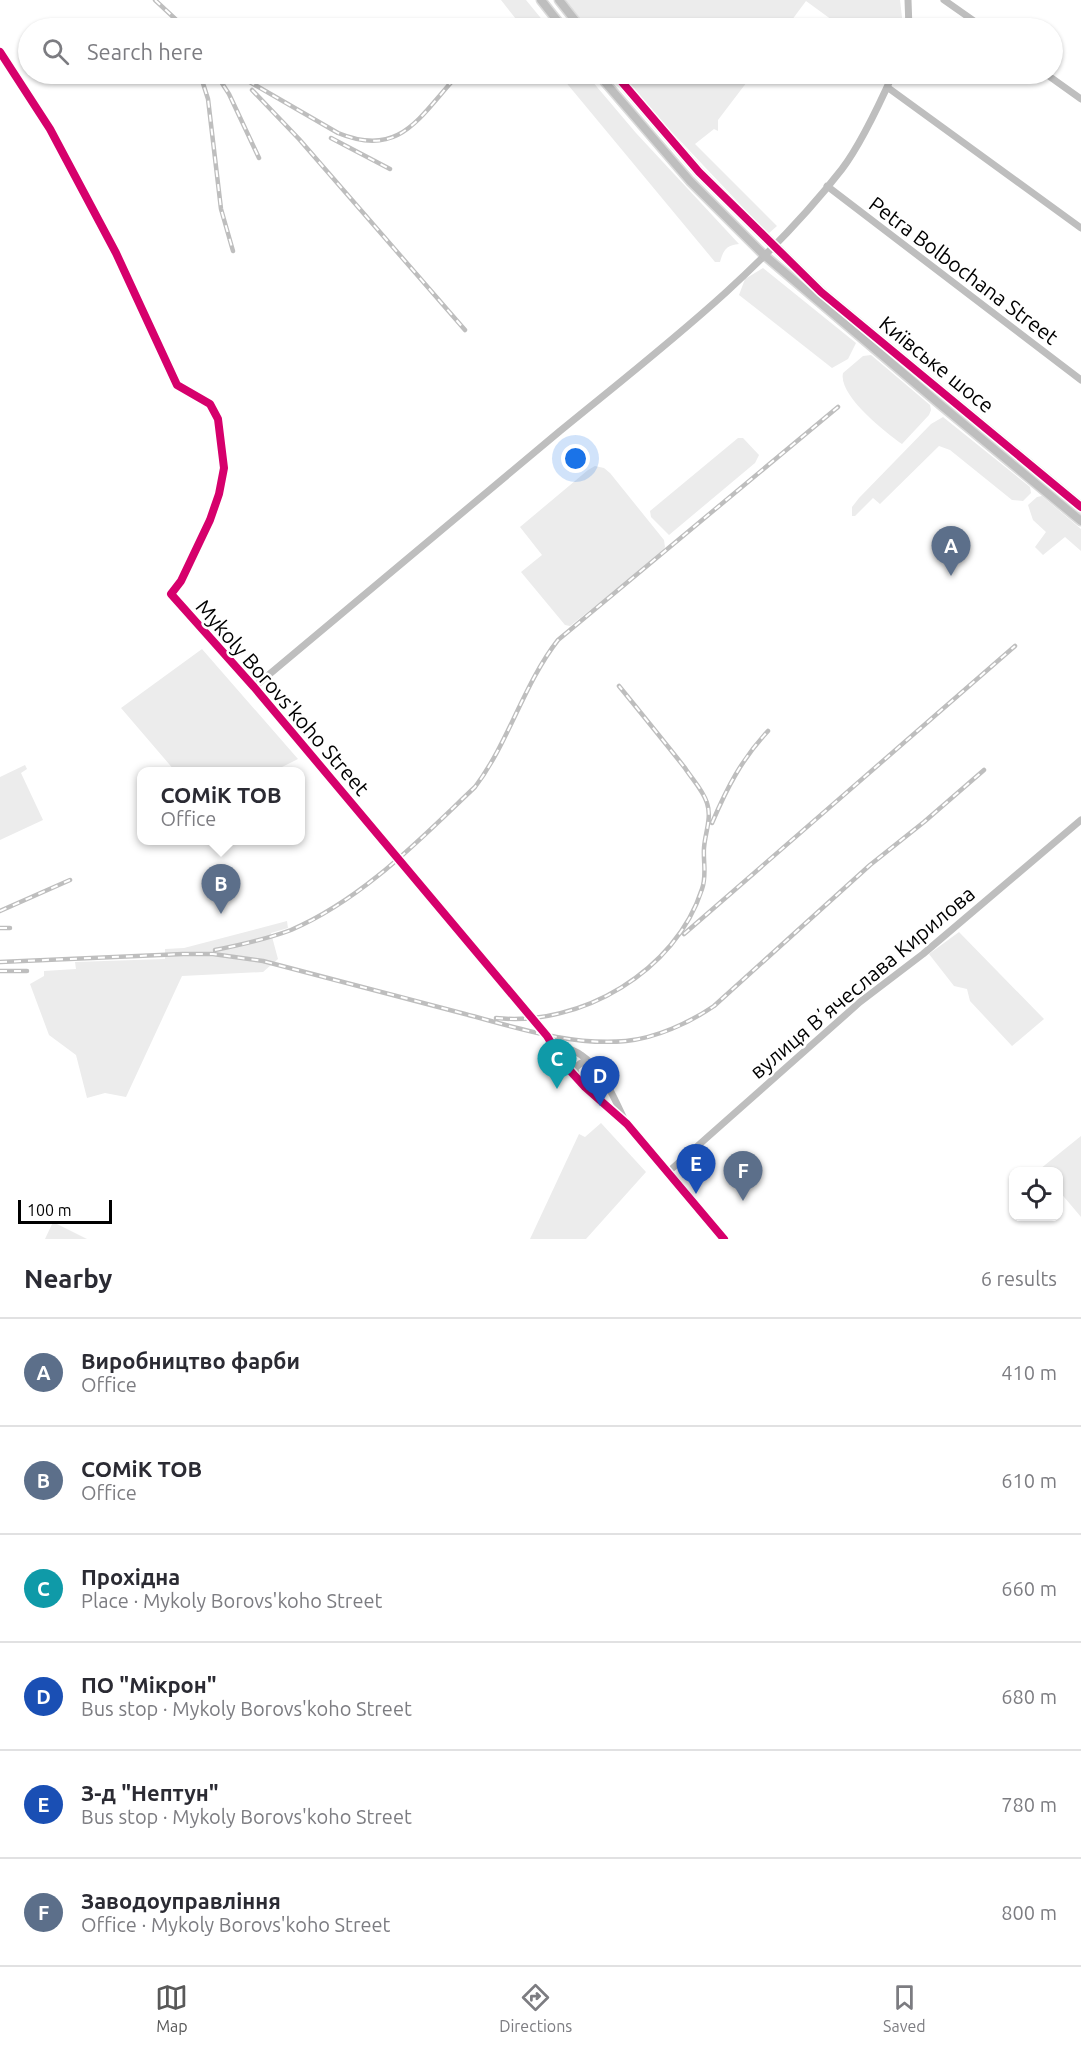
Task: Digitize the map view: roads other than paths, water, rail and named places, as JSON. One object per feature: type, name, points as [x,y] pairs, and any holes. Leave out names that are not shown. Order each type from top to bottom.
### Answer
[{"type":"main road","points":[[541,0],[555,18]]},
{"type":"main road","points":[[559,0],[573,18]]},
{"type":"main road","points":[[607,84],[690,181],[764,255],[1081,521]]},
{"type":"main road","name":"Київське шосе","points":[[624,84],[699,172],[821,292],[1081,507]]},
{"type":"street","points":[[908,0],[909,18]]},
{"type":"street","points":[[944,0],[970,18]]},
{"type":"street","name":"Mykoly Borovs'koho Street","points":[[0,52],[18,80]]},
{"type":"street","name":"Mykoly Borovs'koho Street","points":[[21,84],[50,129],[116,253],[177,386],[210,404],[218,419],[224,468],[219,494],[210,520],[182,581],[171,594],[254,687],[554,1044],[564,1064],[585,1087],[627,1124],[724,1239]]},
{"type":"street","points":[[254,687],[735,285],[808,210],[852,154],[888,84]]},
{"type":"street","points":[[1060,84],[1081,99]]},
{"type":"street","points":[[887,87],[1081,228]]},
{"type":"street","name":"Petra Bolbochana Street","points":[[827,186],[1081,380]]},
{"type":"street","name":"вулиця Вʼячеслава Кирилова","points":[[667,1173],[860,1002],[932,946],[1081,819]]},
{"type":"street","name":"Mykoly Borovs'koho Street","points":[[554,1044],[579,1053],[592,1064],[627,1124]]},
{"type":"street","points":[[576,1077],[575,1068],[581,1063],[592,1064]]},
{"type":"street","points":[[585,1087],[594,1087],[598,1082],[598,1072]]},
{"type":"railway","points":[[155,0],[174,18]]},
{"type":"railway","points":[[203,84],[208,99],[221,209],[233,251]]},
{"type":"railway","points":[[222,84],[259,158]]},
{"type":"railway","points":[[253,84],[338,133],[377,141],[406,130],[450,84]]},
{"type":"railway","points":[[252,90],[299,139],[465,330]]},
{"type":"railway","points":[[331,138],[390,169]]},
{"type":"railway","points":[[215,950],[253,942],[291,930],[342,902],[389,867],[475,787],[487,770],[535,676],[558,640],[838,407]]},
{"type":"railway","points":[[684,934],[1015,646]]},
{"type":"railway","points":[[496,1018],[528,1018],[560,1013],[592,1003],[621,988],[648,968],[671,945],[689,918],[702,889],[705,874],[704,848],[709,814],[705,798],[685,768],[619,686]]},
{"type":"railway","points":[[712,823],[736,775],[768,731]]},
{"type":"railway","points":[[0,962],[213,954],[263,961],[545,1035],[605,1042],[649,1037],[672,1029],[714,1006],[870,865],[984,770]]},
{"type":"railway","points":[[0,911],[70,880]]},
{"type":"railway","points":[[0,928],[10,928]]},
{"type":"railway","points":[[0,971],[27,971]]},
{"type":"place","name":"Виробництво фарби","points":[[951,576]]},
{"type":"place","name":"СОМіК ТОВ","points":[[221,914]]},
{"type":"place","name":"Прохідна","points":[[557,1089]]},
{"type":"place","name":"ПО \"Мікрон\"","points":[[600,1106]]},
{"type":"place","name":"З-д \"Нептун\"","points":[[696,1194]]},
{"type":"place","name":"Заводоуправління","points":[[743,1201]]}]
